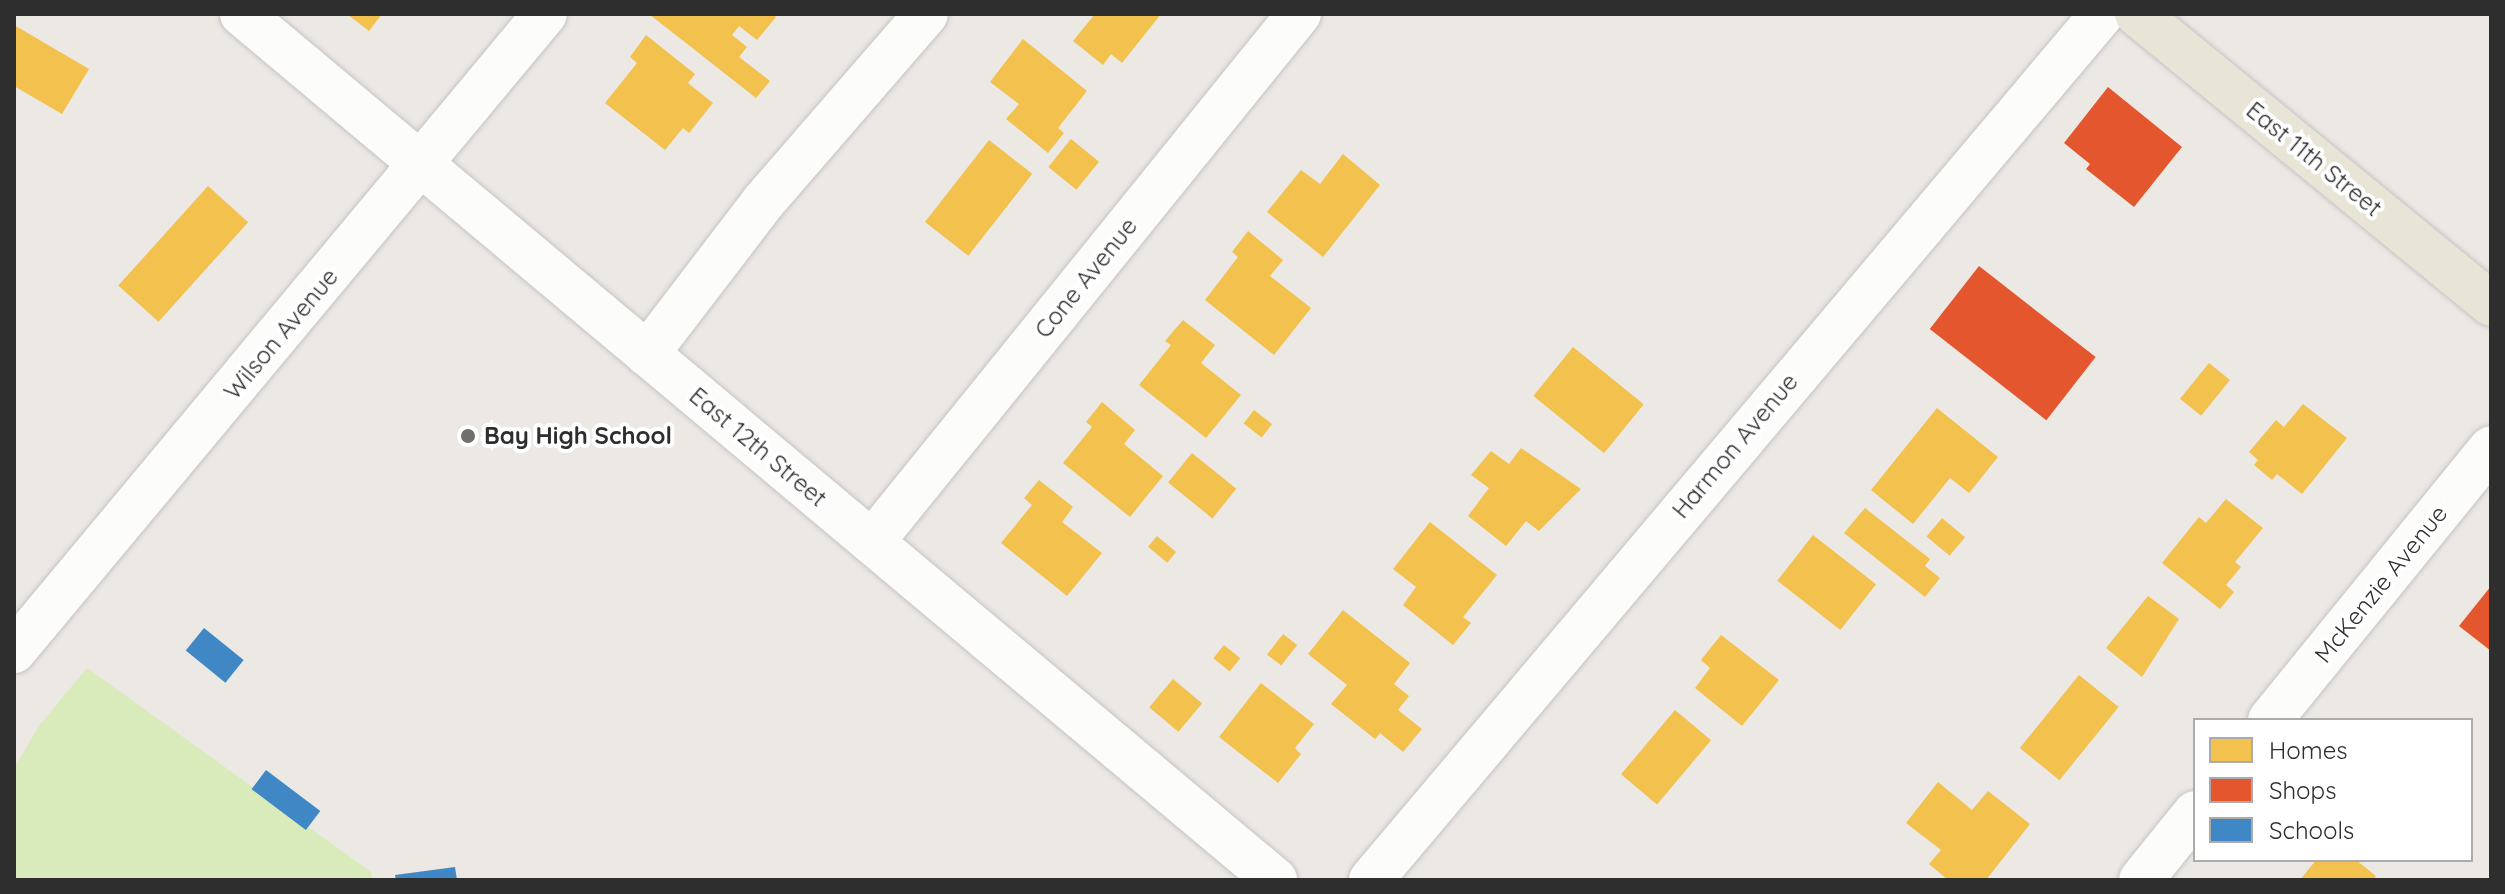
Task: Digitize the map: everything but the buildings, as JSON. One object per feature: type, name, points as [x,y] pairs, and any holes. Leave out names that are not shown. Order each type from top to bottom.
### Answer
[{"type":"main road","name":"East 11th Street","points":[[2137,14],[2491,304]]},
{"type":"street","name":"East 12th Street","points":[[242,14],[1275,880]]},
{"type":"street","name":"Wilson Avenue","points":[[14,651],[422,167],[545,14]]},
{"type":"street","points":[[647,354],[764,201],[926,14]]},
{"type":"street","name":"Cone Avenue","points":[[872,542],[1299,14]]},
{"type":"street","name":"Harmon Avenue","points":[[1371,880],[2102,14]]},
{"type":"street","name":"McKenzie Avenue","points":[[2272,718],[2491,448]]},
{"type":"street","points":[[2141,880],[2193,815]]},
{"type":"green space","points":[[87,668],[371,872],[372,880],[14,880],[14,768],[39,726]]},
{"type":"place","name":"Bay High School","points":[[468,436]]}]
